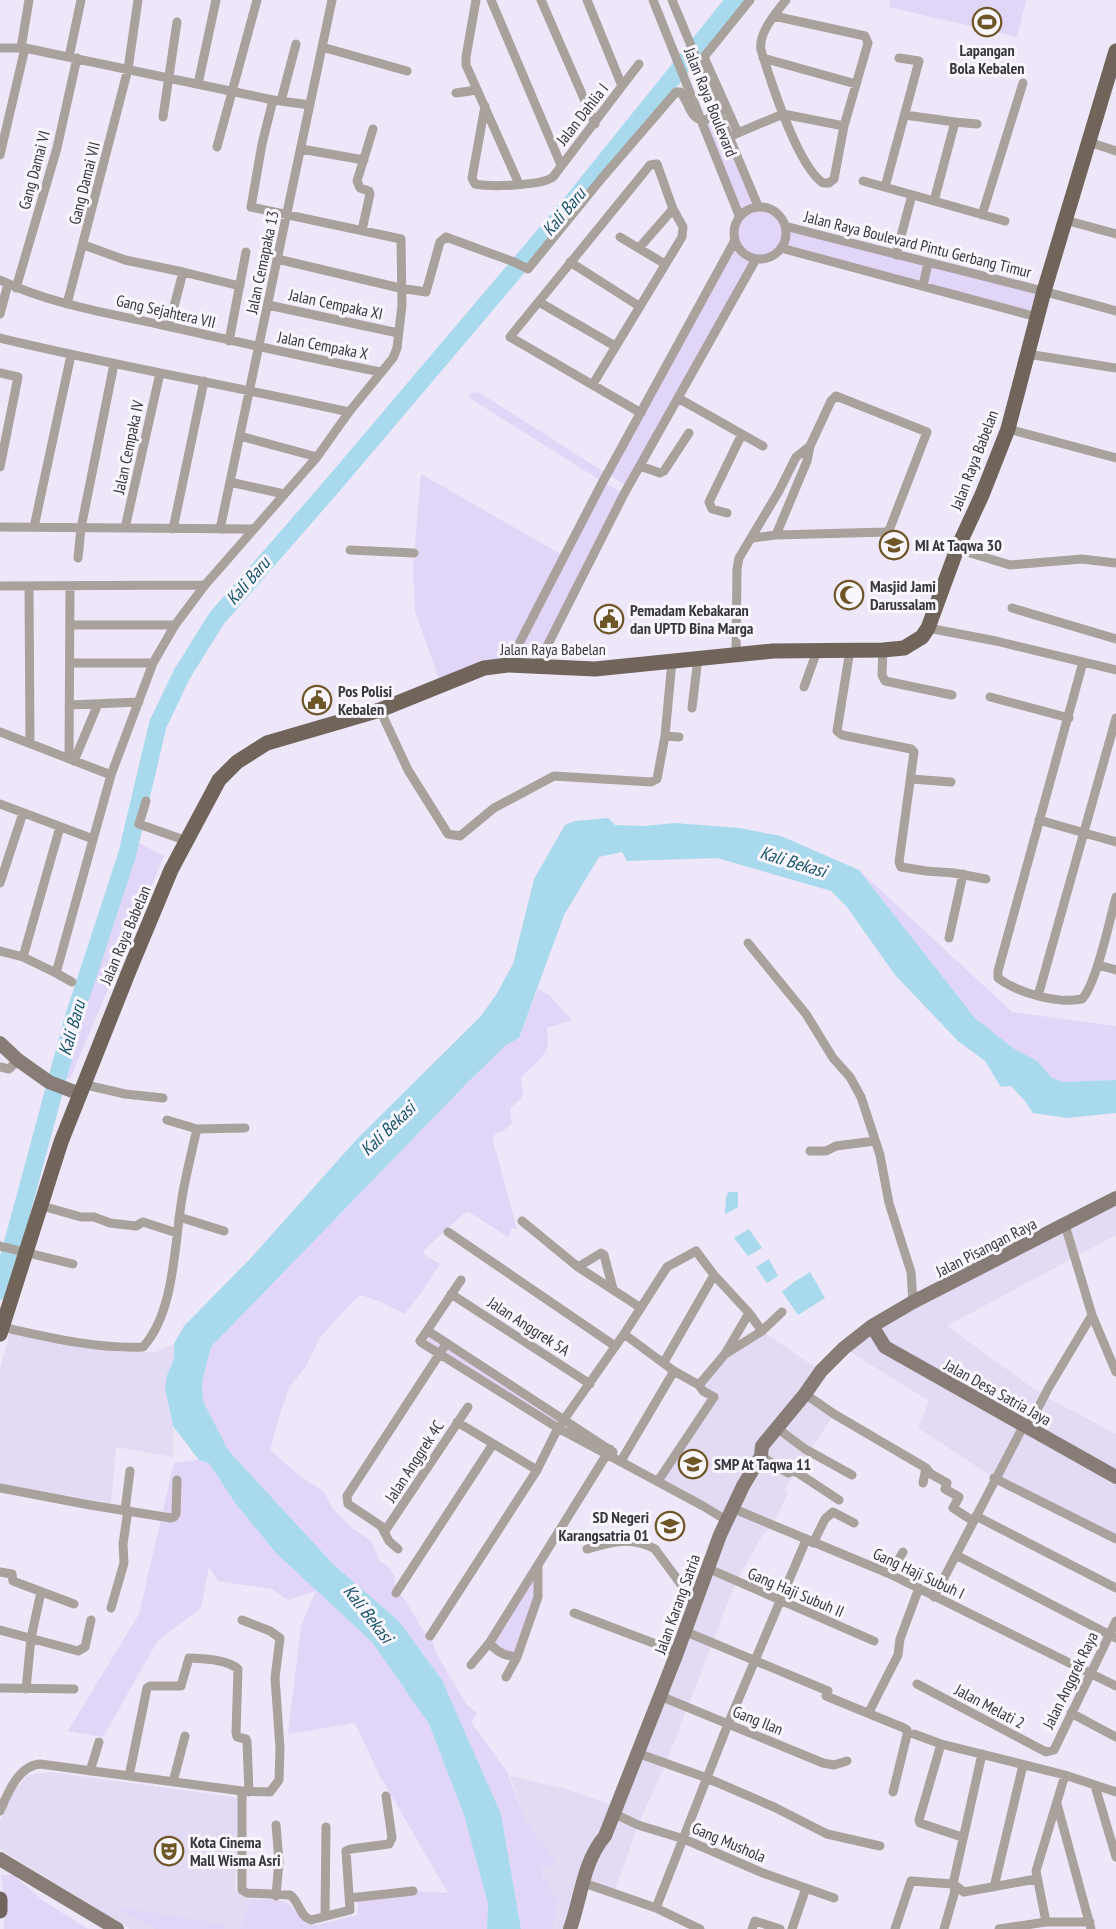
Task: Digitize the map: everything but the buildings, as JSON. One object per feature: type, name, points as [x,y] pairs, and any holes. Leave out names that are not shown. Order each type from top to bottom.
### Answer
[{"type":"main road","name":"Jalan Raya Babelan","points":[[1,1330],[61,1142],[171,870],[219,780],[237,762],[267,743],[380,710],[484,668],[508,665],[595,669],[774,651],[883,650],[904,648],[922,637],[928,628],[957,549],[982,495],[1008,429],[1044,291],[1116,51]]},
{"type":"main road","points":[[0,1899],[0,1911]]},
{"type":"street","points":[[0,155],[23,48],[28,0]]},
{"type":"street","name":"Gang Damai VI","points":[[0,314],[8,284],[57,148],[81,0]]},
{"type":"street","name":"Gang Damai VII","points":[[67,304],[128,69],[138,0]]},
{"type":"street","points":[[198,84],[216,0]]},
{"type":"street","points":[[218,147],[256,0]]},
{"type":"street","name":"Jalan Cemapaka 13","points":[[220,529],[332,0]]},
{"type":"street","points":[[476,0],[465,57],[466,65],[519,184]]},
{"type":"street","points":[[491,0],[561,165]]},
{"type":"street","points":[[541,0],[595,123]]},
{"type":"street","name":"Jalan Dahlia I","points":[[485,106],[473,182],[477,185],[519,184],[548,181],[553,177],[622,87],[587,0]]},
{"type":"street","name":"Jalan Raya Boulevard","points":[[653,0],[740,215]]},
{"type":"street","name":"Jalan Raya Boulevard","points":[[672,0],[702,75],[723,112],[728,138],[758,206]]},
{"type":"street","points":[[738,133],[723,112],[704,57],[750,0]]},
{"type":"street","points":[[774,16],[865,36],[868,42],[844,126],[834,179],[829,183],[823,183],[810,171],[783,114],[763,58],[760,41],[774,16],[786,0]]},
{"type":"street","points":[[163,117],[177,22]]},
{"type":"street","points":[[56,973],[111,775],[153,663],[175,625],[205,585],[316,457],[395,353],[402,305],[401,239],[251,207],[262,144],[296,44]]},
{"type":"street","points":[[0,48],[23,48],[233,92],[310,105]]},
{"type":"street","points":[[322,48],[407,71]]},
{"type":"street","points":[[763,58],[856,84]]},
{"type":"street","points":[[885,187],[919,61],[899,58]]},
{"type":"street","points":[[622,87],[639,64]]},
{"type":"street","points":[[982,215],[1023,82]]},
{"type":"street","points":[[456,93],[477,90]]},
{"type":"street","points":[[278,259],[423,292],[428,291],[440,242],[446,237],[528,269],[676,92],[684,96],[693,116],[703,121],[723,112]]},
{"type":"street","points":[[728,138],[783,114],[844,126]]},
{"type":"street","points":[[905,115],[977,124]]},
{"type":"street","points":[[934,201],[955,122]]},
{"type":"street","points":[[362,230],[370,197],[369,191],[360,188],[357,181],[374,129]]},
{"type":"street","points":[[1089,142],[1116,152]]},
{"type":"street","points":[[301,149],[364,160]]},
{"type":"street","points":[[593,384],[683,234],[683,227],[673,209],[657,164],[653,163],[570,262],[510,339],[641,413]]},
{"type":"street","points":[[863,181],[1005,221]]},
{"type":"street","points":[[896,255],[912,195]]},
{"type":"street","points":[[508,665],[601,485],[734,242],[733,228],[740,215],[758,206],[770,208],[780,215],[785,226],[786,238],[782,248],[770,257],[756,259],[743,254],[734,242]]},
{"type":"street","points":[[639,248],[673,209]]},
{"type":"street","points":[[1065,220],[1116,234]]},
{"type":"street","name":"Jalan Raya Boulevard Pintu Gerbang Timur","points":[[785,226],[1116,311]]},
{"type":"street","points":[[620,237],[665,264]]},
{"type":"street","points":[[84,245],[125,260],[240,286]]},
{"type":"street","points":[[782,248],[1037,317]]},
{"type":"street","points":[[229,341],[246,252]]},
{"type":"street","points":[[537,666],[640,466],[756,259]]},
{"type":"street","points":[[570,262],[639,306]]},
{"type":"street","points":[[923,286],[928,263]]},
{"type":"street","points":[[169,326],[183,272]]},
{"type":"street","name":"Gang Sejahtera VII","points":[[8,284],[67,304],[259,348]]},
{"type":"street","points":[[539,302],[615,346]]},
{"type":"street","name":"Jalan Cempaka XI","points":[[268,305],[398,333]]},
{"type":"street","points":[[0,338],[71,355],[349,412]]},
{"type":"street","name":"Jalan Cempaka X","points":[[259,348],[381,372]]},
{"type":"street","points":[[1027,354],[1116,368]]},
{"type":"street","points":[[34,527],[71,355]]},
{"type":"street","points":[[78,558],[81,528],[114,364]]},
{"type":"street","points":[[0,373],[18,377],[0,467]]},
{"type":"street","name":"Jalan Cempaka IV","points":[[125,528],[159,373]]},
{"type":"street","points":[[173,529],[204,381]]},
{"type":"street","points":[[753,538],[887,531],[927,432],[836,396],[832,397],[810,446],[808,459],[776,535]]},
{"type":"street","points":[[678,398],[763,446]]},
{"type":"street","points":[[1008,429],[1116,458]]},
{"type":"street","points":[[640,466],[660,473],[664,471],[689,433]]},
{"type":"street","points":[[727,513],[712,509],[709,502],[742,434]]},
{"type":"street","points":[[240,436],[316,457]]},
{"type":"street","points":[[736,654],[737,569],[740,558],[796,457],[810,446]]},
{"type":"street","points":[[230,482],[284,494]]},
{"type":"street","points":[[779,491],[793,497]]},
{"type":"street","points":[[0,527],[252,529]]},
{"type":"street","points":[[957,549],[1010,565],[1082,559],[1116,563]]},
{"type":"street","points":[[350,550],[414,553]]},
{"type":"street","points":[[0,586],[205,585]]},
{"type":"street","points":[[29,586],[30,743]]},
{"type":"street","points":[[70,587],[69,705],[72,760]]},
{"type":"street","points":[[1012,608],[1116,639]]},
{"type":"street","points":[[70,625],[175,625]]},
{"type":"street","points":[[928,628],[996,641],[1116,670]]},
{"type":"street","points":[[850,650],[837,731],[842,735],[911,749],[914,752],[899,864],[901,867],[910,869],[963,874],[986,879]]},
{"type":"street","points":[[883,650],[882,675],[885,681],[952,695]]},
{"type":"street","points":[[804,687],[817,651]]},
{"type":"street","points":[[692,708],[698,658]]},
{"type":"street","points":[[380,710],[419,788],[448,834],[454,837],[460,836],[494,808],[554,776],[651,782],[657,779],[672,661]]},
{"type":"street","points":[[1083,662],[997,975],[1002,981],[1038,996],[1067,1000],[1082,999],[1112,929],[1116,897]]},
{"type":"street","points":[[70,663],[153,663]]},
{"type":"street","points":[[990,696],[1069,718]]},
{"type":"street","points":[[69,705],[139,702]]},
{"type":"street","points":[[72,760],[98,704]]},
{"type":"street","points":[[1038,996],[1116,718]]},
{"type":"street","points":[[0,732],[111,775]]},
{"type":"street","points":[[664,736],[679,736]]},
{"type":"street","points":[[912,779],[951,782]]},
{"type":"street","points":[[146,801],[139,824],[187,841]]},
{"type":"street","points":[[0,804],[93,839]]},
{"type":"street","points":[[0,883],[23,813]]},
{"type":"street","points":[[1039,820],[1116,842]]},
{"type":"street","points":[[23,957],[60,827]]},
{"type":"street","points":[[949,938],[963,874]]},
{"type":"street","points":[[748,943],[806,1014],[833,1058],[850,1077],[861,1097],[880,1155],[889,1203],[911,1272],[913,1302]]},
{"type":"street","points":[[0,951],[23,957],[72,982]]},
{"type":"street","points":[[1098,965],[1116,970]]},
{"type":"street","points":[[0,1043],[18,1060],[49,1082],[65,1088],[163,1098]]},
{"type":"street","points":[[0,1067],[9,1069],[18,1060]]},
{"type":"street","points":[[167,1120],[197,1129],[245,1128]]},
{"type":"street","points":[[1,1330],[123,1348],[143,1347],[152,1337],[159,1323],[169,1287],[179,1217],[197,1129]]},
{"type":"street","points":[[810,1151],[826,1151],[833,1146],[875,1141]]},
{"type":"street","name":"Jalan Pisangan Raya","points":[[872,1326],[913,1302],[1116,1198]]},
{"type":"street","points":[[42,1206],[81,1217],[94,1216],[110,1223],[136,1226],[143,1222],[177,1233]]},
{"type":"street","points":[[179,1217],[225,1231]]},
{"type":"street","points":[[522,1221],[578,1267],[641,1308]]},
{"type":"street","points":[[1065,1225],[1092,1315],[1116,1372]]},
{"type":"street","points":[[448,1232],[615,1346]]},
{"type":"street","points":[[3,1246],[74,1264]]},
{"type":"street","points":[[430,1636],[537,1470],[558,1428],[624,1334],[667,1267],[696,1251],[762,1331]]},
{"type":"street","points":[[578,1267],[601,1253],[604,1255],[612,1289]]},
{"type":"street","points":[[664,1362],[714,1275]]},
{"type":"street","points":[[461,1280],[420,1341],[558,1428],[608,1452]]},
{"type":"street","name":"Jalan Anggrek 5A","points":[[451,1294],[590,1384]]},
{"type":"street","points":[[725,1354],[762,1331],[782,1312]]},
{"type":"street","points":[[699,1385],[725,1354],[749,1313]]},
{"type":"street","points":[[934,1597],[994,1479],[1092,1315]]},
{"type":"street","name":"Jalan Karang Satria","points":[[570,1929],[598,1844],[605,1836],[677,1652],[707,1568],[729,1514],[761,1456],[762,1446],[821,1371],[844,1348],[872,1326]]},
{"type":"street","name":"Jalan Desa Satria Jaya","points":[[872,1326],[885,1347],[1116,1477]]},
{"type":"street","points":[[428,1331],[565,1420],[608,1452]]},
{"type":"street","points":[[624,1334],[674,1371],[699,1385],[703,1391],[714,1398],[658,1481]]},
{"type":"street","points":[[398,1549],[389,1541],[381,1526],[348,1504],[347,1496],[446,1344]]},
{"type":"street","points":[[620,1460],[674,1371]]},
{"type":"street","points":[[805,1394],[834,1414],[926,1468],[947,1484],[945,1489],[959,1497],[954,1510],[1116,1588]]},
{"type":"street","name":"Jalan Anggrek 4C","points":[[385,1532],[468,1407]]},
{"type":"street","points":[[457,1422],[537,1470]]},
{"type":"street","points":[[777,1428],[805,1449],[852,1475]]},
{"type":"street","points":[[396,1593],[493,1444]]},
{"type":"street","points":[[471,1665],[490,1642],[608,1452]]},
{"type":"street","name":"Gang Haji Subuh I","points":[[608,1452],[658,1481],[729,1514],[810,1541],[890,1574],[1116,1686]]},
{"type":"street","points":[[761,1456],[788,1473],[792,1471],[798,1473],[839,1500]]},
{"type":"street","points":[[923,1483],[926,1468]]},
{"type":"street","points":[[111,1608],[124,1563],[123,1544],[130,1470]]},
{"type":"street","points":[[994,1479],[1116,1539]]},
{"type":"street","points":[[0,1488],[90,1505],[174,1517],[177,1480]]},
{"type":"street","points":[[656,1908],[780,1600],[810,1541],[833,1512],[854,1523]]},
{"type":"street","points":[[587,1549],[621,1540],[649,1546],[655,1549],[694,1602]]},
{"type":"street","points":[[890,1574],[903,1552]]},
{"type":"street","points":[[956,1554],[1113,1636]]},
{"type":"street","points":[[506,1677],[517,1657],[538,1597],[538,1565]]},
{"type":"street","name":"Gang Haji Subuh II","points":[[707,1568],[874,1641]]},
{"type":"street","points":[[0,1572],[12,1574],[13,1581],[74,1604]]},
{"type":"street","points":[[869,1712],[898,1655],[900,1639],[919,1588]]},
{"type":"street","points":[[26,1689],[31,1638],[41,1592]]},
{"type":"street","points":[[574,1613],[677,1652]]},
{"type":"street","points":[[0,1630],[78,1651],[83,1650],[91,1620]]},
{"type":"street","points":[[0,1811],[24,1769],[32,1765],[245,1792],[270,1792],[279,1780],[280,1748],[275,1678],[280,1641],[278,1635],[270,1630],[242,1620]]},
{"type":"street","name":"Jalan Anggrek Raya","points":[[1050,1752],[1054,1750],[1090,1673],[1113,1636],[1116,1621]]},
{"type":"street","points":[[684,1631],[828,1691],[826,1696],[869,1712],[907,1730],[893,1792]]},
{"type":"street","points":[[490,1642],[498,1651],[517,1657]]},
{"type":"street","points":[[129,1776],[147,1688],[150,1686],[181,1686],[189,1658],[232,1665],[238,1669],[236,1733],[237,1737],[246,1739],[247,1742],[242,1890],[247,1893],[290,1895],[296,1899],[302,1914],[308,1919],[350,1910],[346,1851],[389,1845],[392,1830],[386,1796]]},
{"type":"street","name":"Jalan Melati 2","points":[[917,1684],[1046,1752],[1050,1752]]},
{"type":"street","points":[[0,1689],[74,1689]]},
{"type":"street","name":"Gang Ilan","points":[[660,1696],[823,1763],[834,1765],[847,1761]]},
{"type":"street","points":[[1071,1713],[1116,1737]]},
{"type":"street","points":[[914,1734],[941,1744],[1065,1775],[1116,1792]]},
{"type":"street","points":[[173,1782],[185,1736]]},
{"type":"street","points":[[90,1771],[99,1742]]},
{"type":"street","points":[[941,1744],[918,1820],[920,1823],[962,1837]]},
{"type":"street","points":[[637,1753],[707,1778],[774,1807],[827,1834],[880,1846]]},
{"type":"street","points":[[944,1929],[955,1892],[952,1884],[982,1754]]},
{"type":"street","points":[[994,1887],[1023,1765]]},
{"type":"street","points":[[1046,1922],[1036,1870],[1065,1775]]},
{"type":"street","points":[[1095,1786],[1116,1857]]},
{"type":"street","points":[[999,1929],[1046,1922],[1090,1925],[1057,1804]]},
{"type":"street","name":"Gang Mushola","points":[[613,1814],[638,1825],[684,1839],[718,1855],[834,1898]]},
{"type":"street","points":[[276,1825],[279,1861],[276,1896]]},
{"type":"street","points":[[325,1916],[326,1827]]},
{"type":"street","points":[[0,1859],[117,1929]]},
{"type":"street","points":[[895,1929],[911,1881],[952,1884],[964,1892],[1036,1878]]},
{"type":"street","points":[[584,1882],[656,1908],[700,1929]]},
{"type":"street","points":[[792,1929],[806,1888]]},
{"type":"street","points":[[350,1898],[413,1892]]},
{"type":"street","points":[[752,1929],[754,1921],[780,1929]]},
{"type":"shaded area","name":"Lapangan Bola Kebalen","points":[[890,0],[1026,0],[1017,37],[889,7]]},
{"type":"shaded area","points":[[718,114],[758,206],[775,212],[786,226],[1044,291],[1037,317],[782,248],[770,257],[756,259],[629,487],[608,474],[603,482],[468,397],[473,392],[480,393],[607,474],[734,242],[733,228],[739,215],[703,121]]},
{"type":"shaded area","points":[[421,474],[564,556],[603,482],[624,494],[537,666],[508,665],[441,684],[415,611],[413,569]]},
{"type":"shaded area","points":[[137,842],[164,856],[70,1079],[62,1076]]},
{"type":"shaded area","points":[[859,870],[1012,1012],[1116,1026],[1116,1080],[1063,1082],[1052,1078],[1037,1061],[1013,1048],[975,1018]]},
{"type":"shaded area","points":[[538,989],[549,995],[572,1020],[547,1028],[547,1048],[542,1057],[521,1079],[523,1091],[521,1099],[510,1108],[512,1123],[503,1131],[495,1134],[493,1141],[517,1229],[512,1228],[508,1237],[469,1212],[464,1213],[424,1250],[423,1254],[440,1264],[404,1314],[361,1295],[350,1304],[319,1339],[306,1366],[289,1388],[270,1450],[296,1473],[324,1492],[333,1509],[351,1527],[371,1541],[379,1560],[395,1576],[394,1583],[399,1594],[433,1643],[435,1651],[466,1704],[477,1713],[471,1722],[507,1772],[526,1821],[555,1860],[554,1865],[542,1867],[543,1880],[550,1883],[547,1891],[554,1892],[553,1897],[559,1897],[553,1929],[521,1929],[501,1814],[442,1680],[399,1621],[334,1565],[228,1450],[203,1401],[202,1382],[211,1347],[468,1082],[506,1045],[519,1038]]},
{"type":"shaded area","points":[[1116,1198],[1116,1235],[947,1326],[1044,1396],[1116,1434],[1116,1539],[994,1478],[918,1428],[929,1401],[844,1348],[872,1326]]},
{"type":"shaded area","points":[[428,1331],[565,1420],[558,1428],[422,1343]]},
{"type":"shaded area","points":[[762,1331],[821,1371],[805,1394],[834,1414],[785,1489],[788,1493],[773,1525],[762,1536],[736,1582],[666,1763],[638,1825],[614,1893],[584,1883],[570,1929],[553,1929],[558,1904],[547,1891],[542,1867],[551,1855],[526,1821],[510,1776],[563,1788],[615,1806],[726,1521],[658,1481],[713,1398],[699,1385],[725,1354]]},
{"type":"shaded area","points":[[10,1333],[120,1352],[156,1352],[174,1344],[174,1359],[167,1375],[167,1402],[173,1426],[173,1457],[116,1447],[111,1503],[0,1484],[0,1369]]},
{"type":"shaded area","points":[[199,1460],[209,1463],[235,1503],[276,1553],[372,1642],[429,1724],[464,1815],[488,1904],[487,1929],[239,1929],[252,1899],[278,1900],[289,1904],[306,1924],[317,1925],[358,1915],[358,1897],[413,1891],[448,1893],[380,1776],[355,1723],[288,1734],[301,1626],[316,1591],[288,1600],[272,1589],[218,1581],[209,1566],[201,1608],[158,1640],[103,1737],[68,1731],[139,1614],[174,1463]]},
{"type":"shaded area","points":[[538,1565],[538,1597],[517,1657],[490,1642]]},
{"type":"shaded area","points":[[51,1772],[239,1798],[235,1891],[252,1899],[239,1929],[130,1929],[0,1849],[0,1821],[14,1791],[28,1775]]},
{"type":"shaded area","points":[[1,1875],[13,1875],[42,1900],[88,1929],[4,1929],[5,1905]]},
{"type":"shaded area","points":[[114,1906],[226,1925],[225,1929],[155,1929]]},
{"type":"water","name":"Kali Bekasi","points":[[608,818],[615,825],[644,826],[675,823],[739,828],[781,836],[859,870],[975,1018],[1013,1048],[1037,1061],[1052,1078],[1063,1082],[1116,1080],[1116,1113],[1067,1118],[1033,1113],[1011,1086],[1001,1087],[985,1061],[958,1041],[895,975],[847,907],[831,891],[717,858],[627,861],[622,852],[599,857],[564,915],[519,1038],[506,1045],[468,1082],[211,1347],[202,1382],[203,1401],[228,1450],[334,1565],[399,1621],[442,1680],[501,1814],[521,1929],[487,1929],[488,1904],[464,1815],[429,1724],[372,1642],[276,1553],[235,1503],[209,1463],[199,1460],[173,1426],[165,1389],[167,1375],[174,1359],[174,1344],[184,1326],[249,1260],[357,1139],[480,1017],[496,995],[513,964],[534,879],[565,825],[575,821]]},
{"type":"water","points":[[728,1192],[738,1192],[738,1207],[725,1214],[726,1198]]},
{"type":"water","points":[[749,1229],[762,1248],[748,1256],[734,1238]]},
{"type":"water","points":[[769,1259],[778,1276],[767,1283],[756,1267]]},
{"type":"water","points":[[810,1272],[825,1298],[798,1315],[782,1292]]},
{"type":"waterway","name":"Kali Baru","points":[[0,1291],[74,1017],[127,855],[158,724],[182,674],[217,618],[571,204],[735,0]]},
{"type":"place","name":"Lapangan Bola Kebalen","points":[[987,22]]},
{"type":"place","name":"MI At Taqwa 30","points":[[894,545]]},
{"type":"place","name":"Masjid Jami Darussalam","points":[[849,595]]},
{"type":"place","name":"Pemadam Kebakaran dan UPTD Bina Marga","points":[[609,619]]},
{"type":"place","name":"Pos Polisi Kebalen","points":[[317,700]]},
{"type":"place","name":"SMP At Taqwa 11","points":[[693,1464]]},
{"type":"place","name":"SD Negeri Karangsatria 01","points":[[670,1526]]},
{"type":"place","name":"Kota Cinema Mall Wisma Asri","points":[[169,1851]]}]
